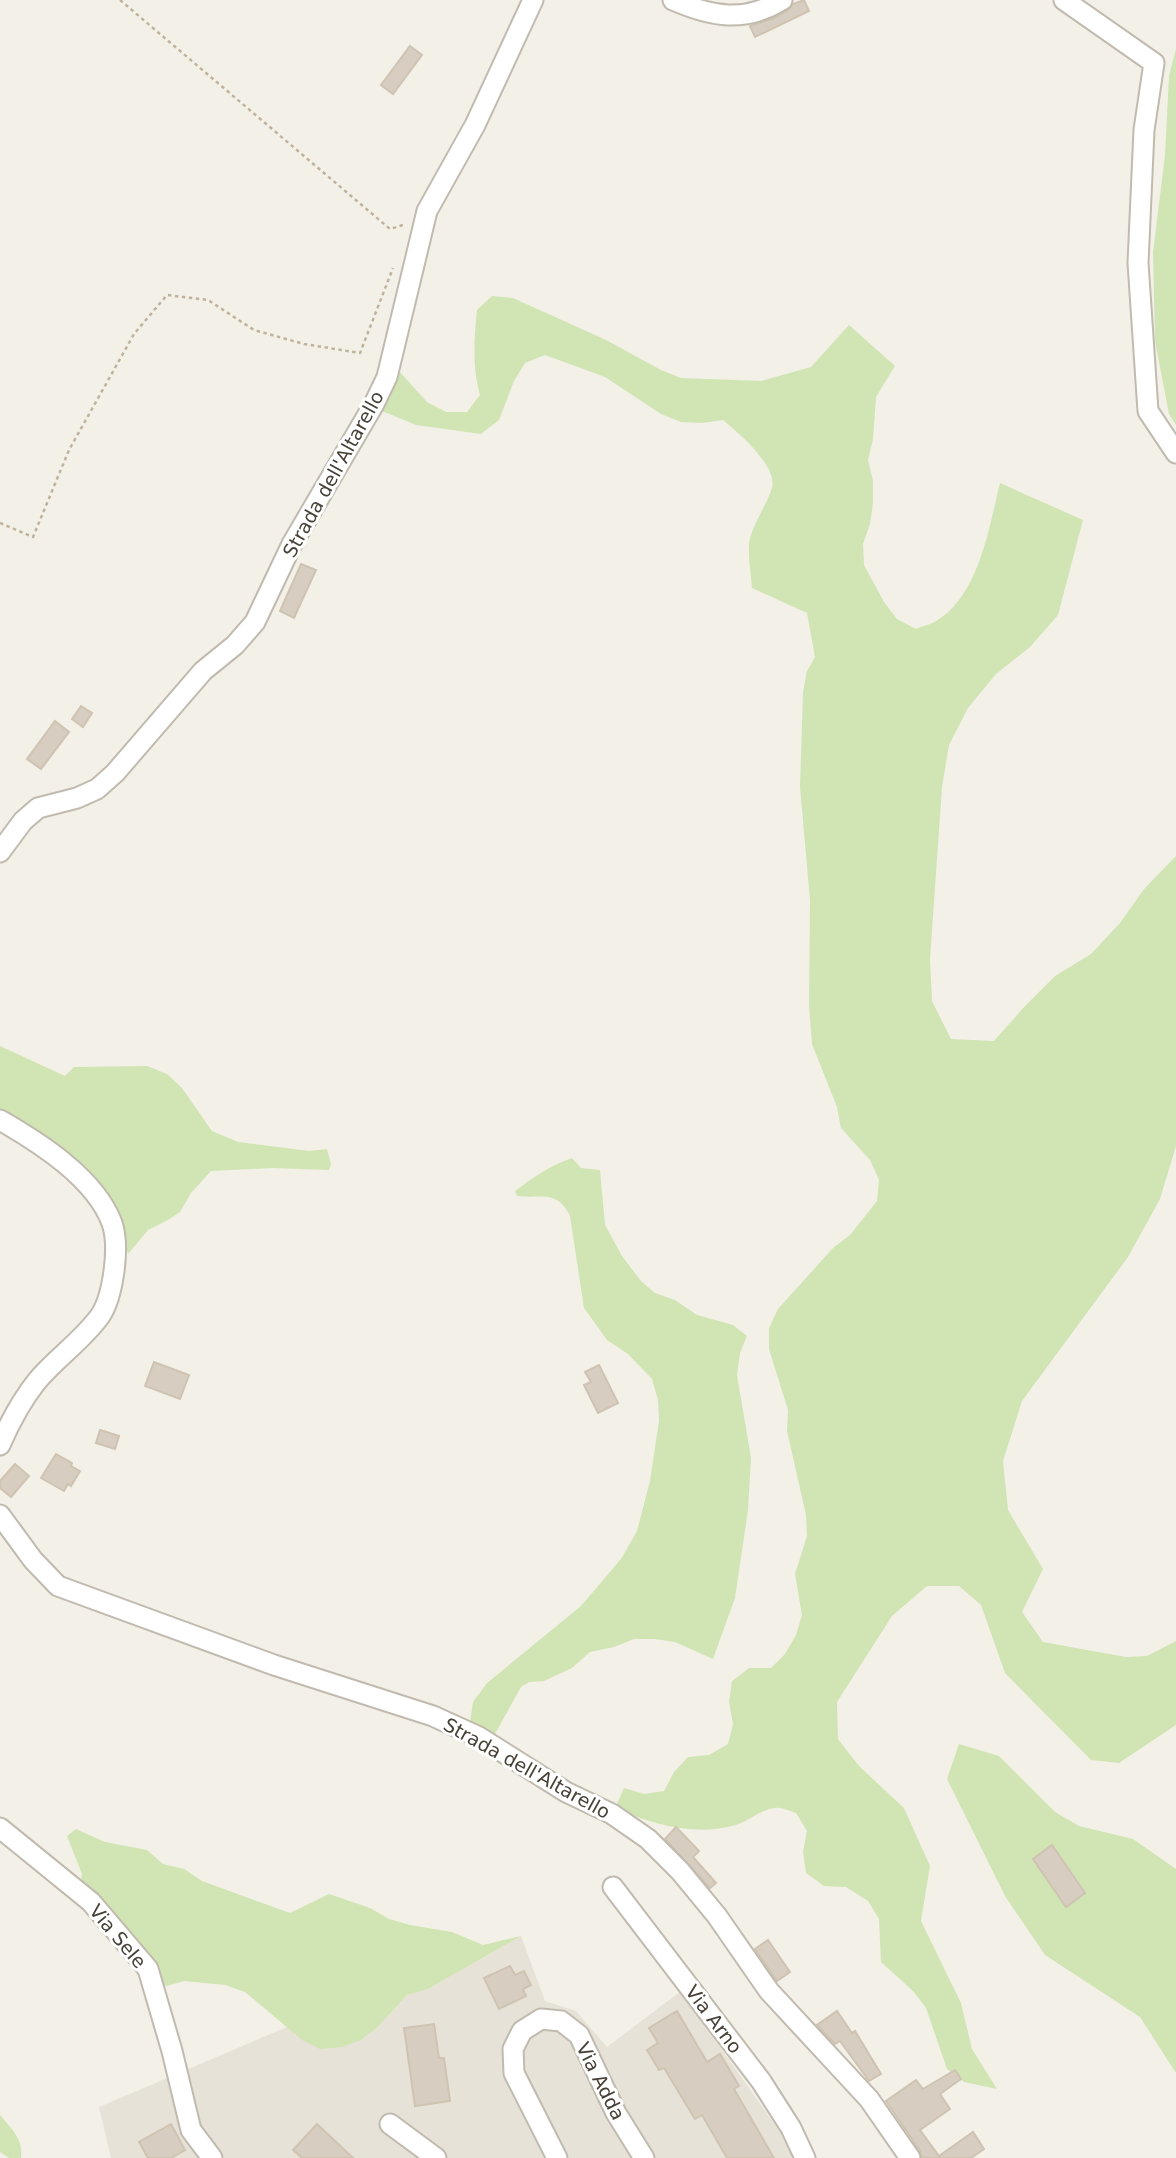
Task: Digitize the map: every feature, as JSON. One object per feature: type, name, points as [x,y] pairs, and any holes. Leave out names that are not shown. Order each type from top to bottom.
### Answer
[{"type":"street","name":"Strada dell'Altarello","points":[[0,852],[23,821],[38,808],[77,798],[97,789],[115,773],[203,671],[235,645],[256,622],[292,544],[387,377],[426,211],[475,125],[533,0]]},
{"type":"street","points":[[673,0],[695,9],[730,17],[764,11],[782,0]]},
{"type":"street","points":[[1064,0],[1154,63],[1144,130],[1138,263],[1148,411],[1176,453]]},
{"type":"street","points":[[0,1120],[36,1141],[96,1194],[112,1224],[117,1254],[112,1287],[101,1314],[78,1341],[38,1379],[15,1412],[0,1445]]},
{"type":"street","name":"Strada dell'Altarello","points":[[0,1515],[33,1560],[58,1587],[274,1665],[433,1716],[479,1737],[566,1793],[612,1814],[648,1839],[680,1871],[717,1916],[769,1991],[869,2099],[910,2158]]},
{"type":"street","name":"Via Sele","points":[[0,1828],[92,1902],[148,1969],[173,2051],[191,2130],[212,2158]]},
{"type":"street","name":"Via Arno","points":[[613,1887],[761,2081],[791,2128],[805,2158]]},
{"type":"street","name":"Via Adda","points":[[557,2158],[514,2073],[513,2049],[522,2031],[541,2019],[561,2021],[579,2035],[616,2113],[644,2158]]},
{"type":"street","points":[[390,2124],[436,2158]]},
{"type":"path","points":[[120,0],[390,229],[411,222],[407,234]]},
{"type":"path","points":[[0,523],[33,537],[69,450],[134,334],[167,295],[208,300],[254,330],[304,344],[360,353],[397,258]]},
{"type":"shaded area","points":[[521,1936],[545,2001],[576,2011],[607,2047],[681,1991],[798,2158],[111,2158],[99,2107],[287,2027],[302,2040],[361,2040],[378,2027],[407,1995],[428,1989]]},
{"type":"green space","points":[[1176,49],[1176,425],[1169,414],[1155,341],[1153,252],[1165,155],[1169,76]]},
{"type":"green space","points":[[492,296],[513,298],[681,378],[761,381],[811,367],[849,325],[895,366],[876,397],[873,439],[868,460],[873,481],[873,503],[863,544],[864,565],[884,602],[897,619],[916,629],[936,621],[951,610],[963,595],[980,559],[1000,483],[1083,520],[1058,615],[1030,647],[996,674],[968,708],[949,745],[942,787],[930,959],[932,1001],[951,1039],[994,1041],[1055,976],[1091,954],[1120,923],[1144,889],[1176,856],[1176,1146],[1160,1199],[1128,1257],[1022,1401],[1003,1461],[1008,1510],[1043,1569],[1022,1612],[1043,1642],[1126,1657],[1147,1656],[1176,1641],[1176,1725],[1119,1763],[1091,1760],[1005,1673],[981,1605],[959,1586],[927,1586],[892,1616],[837,1702],[838,1739],[859,1766],[904,1808],[930,1866],[921,1921],[961,2003],[972,2049],[997,2089],[964,2082],[947,2069],[926,2008],[913,1991],[881,1962],[879,1919],[868,1901],[846,1887],[824,1886],[806,1873],[803,1852],[807,1831],[796,1813],[780,1808],[770,1809],[736,1825],[705,1830],[659,1824],[615,1808],[624,1788],[644,1794],[664,1791],[674,1772],[688,1757],[709,1755],[728,1744],[733,1724],[729,1702],[732,1681],[749,1668],[771,1668],[785,1654],[796,1635],[802,1615],[795,1574],[807,1536],[806,1515],[787,1431],[788,1410],[769,1349],[769,1328],[778,1309],[833,1248],[850,1235],[877,1201],[879,1180],[870,1160],[841,1128],[837,1107],[812,1044],[809,1005],[810,900],[800,787],[803,692],[807,671],[815,657],[807,613],[752,588],[749,544],[772,488],[769,470],[756,451],[723,420],[681,422],[661,414],[605,377],[545,355],[525,363],[514,381],[499,420],[481,434],[416,425],[382,411],[398,370],[427,402],[446,412],[467,412],[480,395],[474,353],[477,310]]},
{"type":"green space","points":[[0,1046],[65,1076],[74,1067],[147,1066],[167,1074],[182,1088],[212,1131],[238,1142],[309,1151],[327,1149],[331,1164],[329,1170],[273,1168],[211,1171],[191,1193],[180,1212],[148,1230],[128,1254],[124,1234],[110,1203],[0,1115]]},
{"type":"green space","points":[[572,1158],[581,1168],[600,1170],[605,1225],[622,1256],[641,1281],[655,1293],[675,1300],[697,1315],[733,1325],[747,1336],[740,1353],[737,1375],[751,1458],[748,1510],[735,1598],[713,1659],[675,1642],[655,1639],[634,1639],[590,1652],[572,1668],[544,1681],[529,1682],[521,1687],[495,1734],[470,1723],[473,1702],[487,1683],[581,1606],[621,1559],[637,1531],[650,1481],[659,1421],[658,1400],[652,1379],[628,1354],[607,1340],[584,1308],[570,1216],[565,1208],[554,1199],[517,1196],[515,1191],[542,1172]]},
{"type":"green space","points":[[959,1744],[999,1756],[1055,1812],[1079,1826],[1133,1839],[1176,1869],[1176,2073],[1140,2017],[1045,1955],[1005,1896],[947,1779]]},
{"type":"green space","points":[[76,1829],[105,1842],[147,1850],[163,1864],[184,1869],[202,1881],[290,1913],[329,1894],[370,1908],[389,1919],[452,1932],[483,1945],[521,1936],[428,1989],[407,1995],[378,2027],[361,2040],[342,2047],[320,2049],[302,2040],[245,1992],[225,1985],[184,1981],[163,1987],[149,1957],[119,1919],[81,1881],[82,1874],[67,1836]]},
{"type":"green space","points":[[0,2115],[19,2140],[21,2158],[9,2158],[0,2152]]},
{"type":"building","points":[[804,0],[809,11],[755,37],[750,26],[774,18],[793,4]]},
{"type":"building","points":[[410,46],[422,55],[393,94],[381,85]]},
{"type":"building","points":[[301,564],[316,570],[294,618],[280,611]]},
{"type":"building","points":[[81,706],[92,713],[83,727],[72,719]]},
{"type":"building","points":[[55,721],[69,732],[41,769],[27,759]]},
{"type":"building","points":[[154,1362],[189,1375],[180,1399],[145,1386]]},
{"type":"building","points":[[599,1365],[618,1403],[598,1413],[584,1385],[591,1382],[585,1372]]},
{"type":"building","points":[[100,1430],[119,1436],[115,1449],[96,1443]]},
{"type":"building","points":[[56,1454],[80,1471],[71,1486],[68,1484],[64,1491],[41,1478]]},
{"type":"building","points":[[15,1464],[29,1476],[11,1497],[0,1488],[0,1481]]},
{"type":"building","points":[[676,1827],[699,1851],[693,1857],[716,1883],[710,1888],[665,1839]]},
{"type":"building","points":[[1052,1845],[1085,1893],[1066,1907],[1033,1859]]},
{"type":"building","points":[[768,1940],[790,1972],[777,1981],[755,1949]]},
{"type":"building","points":[[510,1966],[515,1975],[524,1971],[531,1985],[523,1989],[526,1996],[499,2009],[484,1978]]},
{"type":"building","points":[[677,2011],[707,2062],[720,2054],[739,2086],[734,2089],[774,2158],[727,2158],[702,2115],[695,2119],[664,2068],[659,2070],[647,2050],[658,2043],[649,2028]]},
{"type":"building","points":[[837,2011],[852,2033],[855,2031],[881,2074],[869,2081],[840,2041],[835,2044],[817,2025]]},
{"type":"building","points":[[434,2024],[439,2058],[444,2058],[450,2101],[415,2106],[404,2028]]},
{"type":"building","points":[[955,2070],[961,2079],[940,2094],[950,2109],[920,2130],[939,2156],[973,2132],[984,2149],[971,2158],[922,2158],[886,2101],[916,2080],[923,2089]]},
{"type":"building","points":[[171,2124],[185,2150],[171,2158],[148,2158],[139,2142]]},
{"type":"building","points":[[317,2124],[353,2158],[302,2158],[293,2150]]}]
